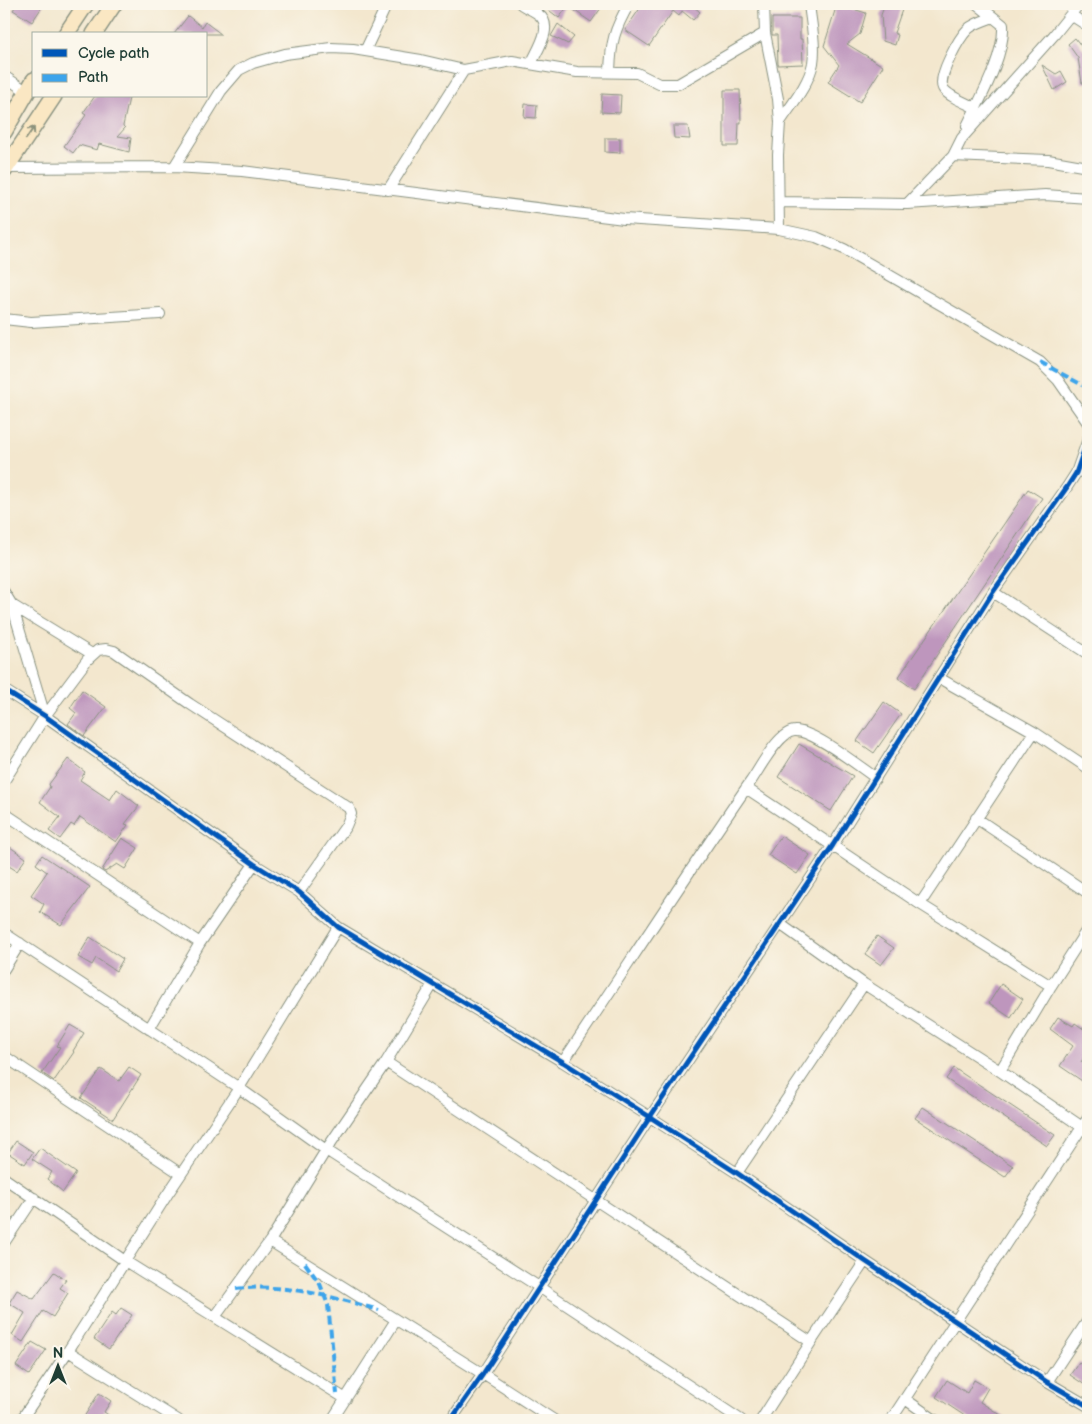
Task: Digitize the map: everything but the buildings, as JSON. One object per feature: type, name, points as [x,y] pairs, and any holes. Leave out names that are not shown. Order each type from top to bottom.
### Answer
[{"type":"main road","points":[[67,32],[86,4]]},
{"type":"main road","points":[[95,32],[114,4]]},
{"type":"main road","points":[[4,132],[30,86]]},
{"type":"main road","points":[[4,169],[53,98]]},
{"type":"street","points":[[365,51],[387,4]]},
{"type":"street","points":[[521,4],[540,14],[546,26],[531,64]]},
{"type":"street","points":[[610,72],[613,36],[629,4]]},
{"type":"street","points":[[764,4],[765,33],[778,99],[780,122],[779,229]]},
{"type":"street","points":[[780,122],[805,84],[812,68],[814,53],[809,4]]},
{"type":"street","points":[[908,204],[953,156],[996,62],[1003,37],[1003,25],[977,4]]},
{"type":"street","points":[[962,138],[1079,4]]},
{"type":"street","points":[[1071,15],[1088,26]]},
{"type":"street","points":[[976,108],[947,93],[943,89],[941,82],[942,75],[967,30],[976,24],[993,18]]},
{"type":"street","points":[[174,167],[221,91],[239,70],[253,63],[285,54],[331,48],[365,51],[421,60],[464,70],[512,61],[576,72],[637,73],[659,84],[678,84],[765,33]]},
{"type":"street","points":[[388,190],[464,70]]},
{"type":"street","points":[[4,76],[30,86]]},
{"type":"street","points":[[953,156],[1048,160],[1088,167]]},
{"type":"street","points":[[4,169],[174,167],[242,172],[624,219],[779,229],[816,237],[844,249],[1040,362],[1058,380],[1088,423]]},
{"type":"street","points":[[778,202],[908,204],[1045,194],[1088,198]]},
{"type":"street","points":[[4,319],[31,322],[160,314]]},
{"type":"street","points":[[451,1420],[650,1117],[833,845],[994,592],[1076,473],[1088,439]]},
{"type":"street","points":[[4,592],[12,605],[45,716]]},
{"type":"street","points":[[994,592],[1088,654]]},
{"type":"street","points":[[12,605],[92,654]]},
{"type":"street","points":[[4,781],[45,716],[92,654],[98,650],[114,650],[190,704],[349,808],[351,814],[346,826],[299,892]]},
{"type":"street","points":[[939,678],[1034,732],[1088,768]]},
{"type":"street","points":[[4,690],[45,716],[254,864],[299,892],[338,927],[563,1062],[650,1117],[737,1173],[1047,1382],[1088,1406]]},
{"type":"street","points":[[563,1062],[746,788],[778,741],[785,734],[794,730],[812,735],[876,778]]},
{"type":"street","points":[[920,904],[1034,732]]},
{"type":"street","points":[[746,788],[920,904],[1050,986]]},
{"type":"street","points":[[4,813],[200,943]]},
{"type":"street","points":[[976,818],[1088,893]]},
{"type":"street","points":[[149,1029],[200,943],[254,864]]},
{"type":"street","points":[[780,924],[864,984],[1086,1125],[891,1420]]},
{"type":"street","points":[[21,1420],[239,1088],[338,927]]},
{"type":"street","points":[[1000,1070],[1050,986],[1088,928]]},
{"type":"street","points":[[4,933],[239,1088],[326,1150],[741,1420]]},
{"type":"street","points":[[4,969],[20,943]]},
{"type":"street","points":[[215,1317],[270,1241],[326,1150],[386,1062],[433,984]]},
{"type":"street","points":[[737,1173],[864,984]]},
{"type":"street","points":[[4,1056],[181,1174]]},
{"type":"street","points":[[386,1062],[811,1342]]},
{"type":"street","points":[[4,1178],[125,1261],[346,1400]]},
{"type":"street","points":[[4,1243],[34,1198]]},
{"type":"street","points":[[270,1241],[554,1420]]},
{"type":"street","points":[[761,1420],[865,1261]]},
{"type":"street","points":[[332,1420],[396,1320]]},
{"type":"street","points":[[1047,1382],[1088,1320]]},
{"type":"street","points":[[68,1351],[178,1420]]},
{"type":"street","points":[[904,1399],[935,1420]]},
{"type":"marked path","points":[[1040,362],[1088,388]]},
{"type":"marked path","points":[[305,1263],[320,1284],[328,1305],[337,1394]]},
{"type":"marked path","points":[[236,1289],[273,1288],[309,1292],[379,1310]]},
{"type":"cycle path","points":[[451,1420],[650,1117],[833,845],[993,592],[1067,487],[1076,473],[1088,439]]},
{"type":"cycle path","points":[[4,690],[45,716],[254,864],[299,892],[338,927],[563,1062],[650,1117],[737,1173],[1047,1382],[1088,1406]]}]
